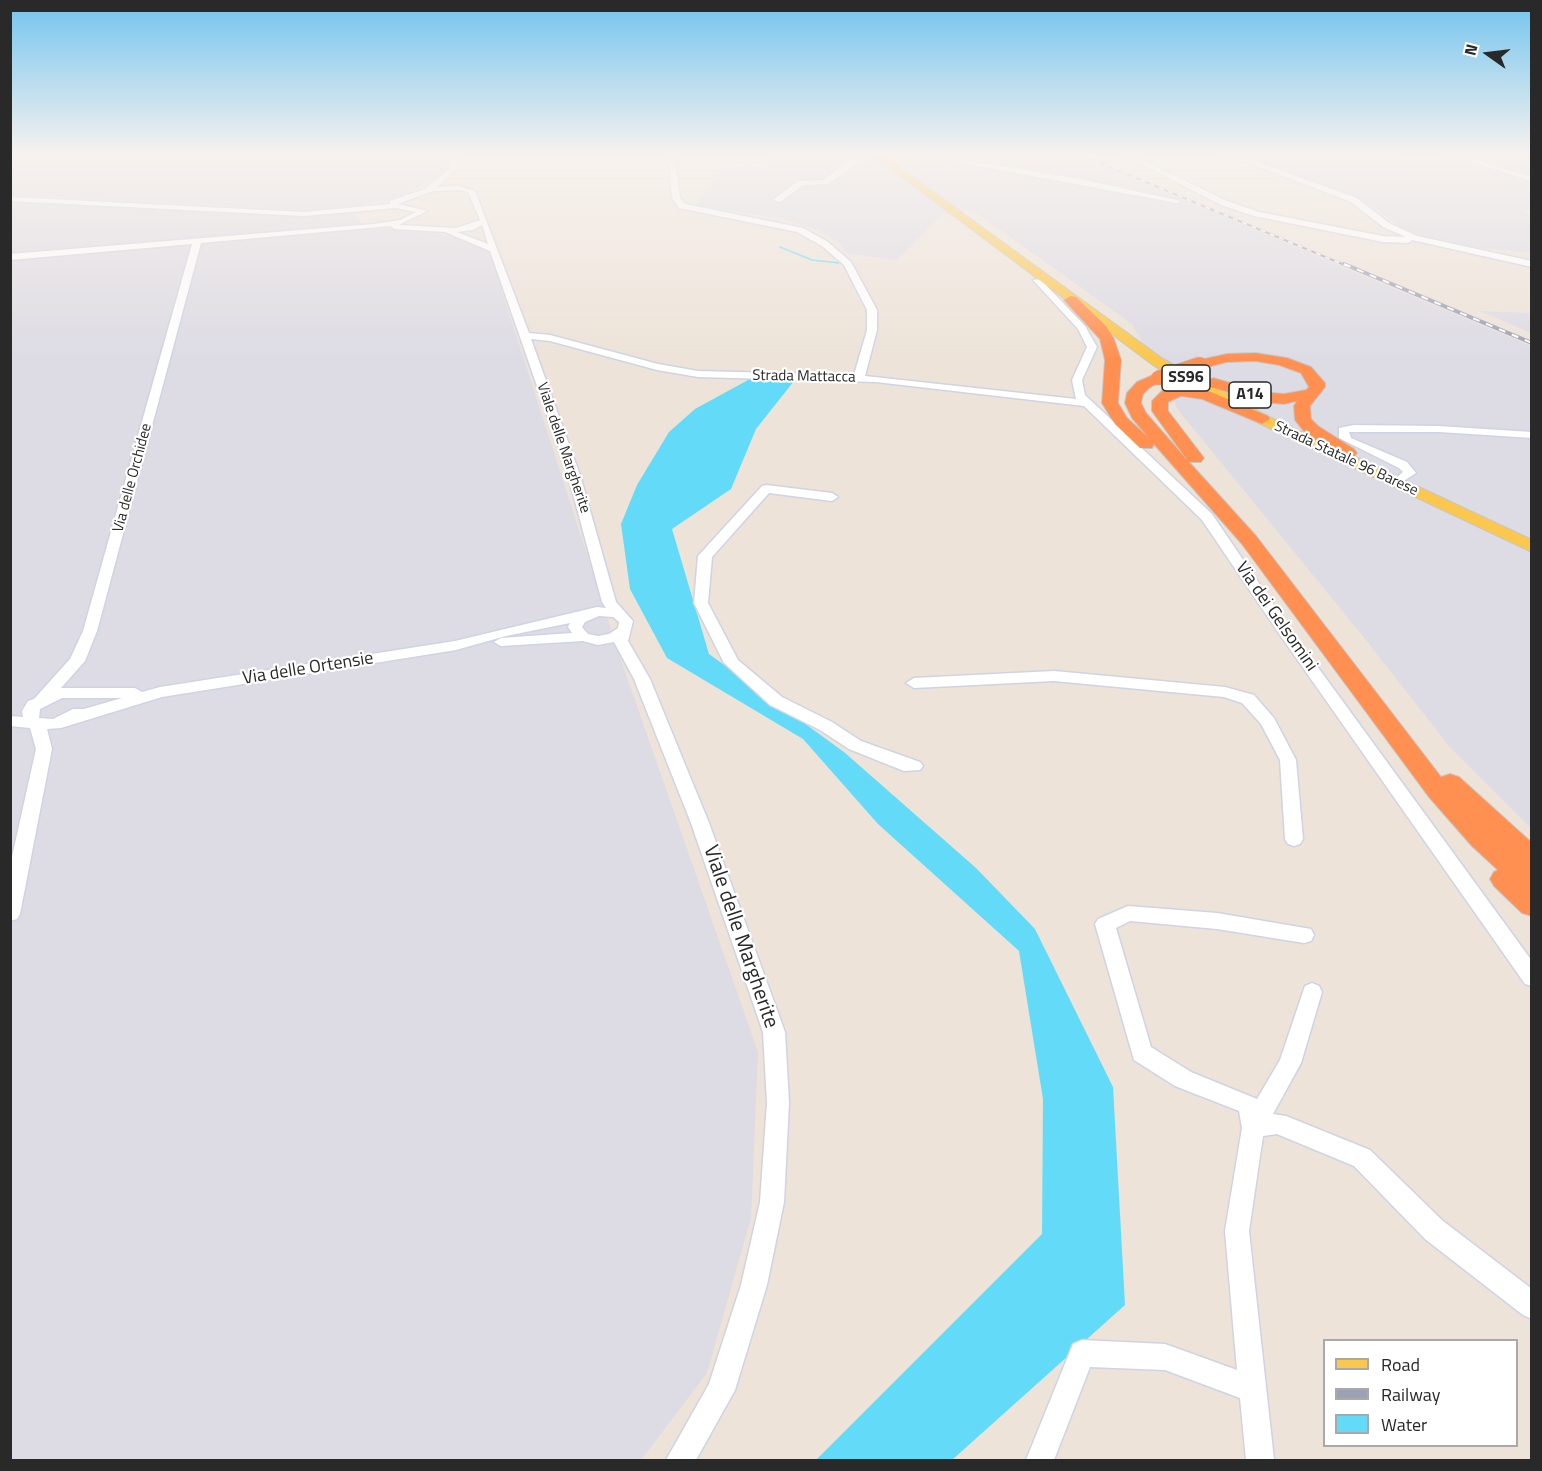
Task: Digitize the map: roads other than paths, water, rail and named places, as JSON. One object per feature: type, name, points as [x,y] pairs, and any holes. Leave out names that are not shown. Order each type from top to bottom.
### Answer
[{"type":"highway","points":[[1071,300],[1101,329],[1111,348],[1113,360],[1110,398],[1114,412],[1203,498],[1233,520]]},
{"type":"highway","points":[[1348,453],[1312,430],[1304,420],[1302,406],[1317,387],[1315,378],[1306,370],[1282,361],[1244,356],[1158,378],[1136,391],[1133,398],[1135,410],[1249,540],[1438,791],[1475,847],[1532,905]]},
{"type":"highway","name":"A14","points":[[1196,370],[1233,391],[1262,398],[1284,399],[1310,394]]},
{"type":"highway","points":[[1249,540],[1230,504],[1164,417],[1160,405],[1168,394],[1190,392],[1212,397],[1262,419]]},
{"type":"highway","points":[[1383,719],[1532,859]]},
{"type":"highway","points":[[1438,791],[1481,839],[1532,885]]},
{"type":"main road","name":"Strada Statale 96 Barese","points":[[967,222],[1158,362],[1262,419],[1532,547]]},
{"type":"main road","name":"Strada Statale 96 Barese","points":[[972,222],[1129,334],[1348,453],[1532,539]]},
{"type":"street","points":[[10,257],[403,222]]},
{"type":"street","points":[[429,222],[443,230],[495,250]]},
{"type":"street","points":[[373,226],[443,230],[470,228],[483,222]]},
{"type":"street","name":"Viale delle Margherite","points":[[484,222],[574,475],[605,580],[609,602],[626,621],[621,641],[642,679],[700,823],[774,1032],[778,1103],[772,1202],[754,1285],[721,1390],[680,1461]]},
{"type":"street","points":[[759,222],[800,230],[825,244],[848,264],[872,310],[872,330],[859,378]]},
{"type":"street","points":[[1297,222],[1399,241],[1414,238]]},
{"type":"street","points":[[1382,222],[1414,238],[1532,264]]},
{"type":"street","name":"Via delle Orchidee","points":[[36,713],[76,661],[90,631],[197,241]]},
{"type":"street","points":[[1044,280],[1038,280],[1082,328],[1092,347],[1077,380],[1077,389],[1086,403]]},
{"type":"street","name":"Strada Mattacca","points":[[525,336],[550,338],[614,357],[685,373],[859,378],[1086,403]]},
{"type":"street","name":"Via dei Gelsomini","points":[[1086,403],[1207,518],[1285,632],[1454,865],[1532,978]]},
{"type":"street","points":[[1402,478],[1410,473],[1403,465],[1347,440],[1343,436],[1343,430],[1354,428],[1439,429],[1532,435]]},
{"type":"street","points":[[832,497],[766,489],[705,556],[701,603],[732,663],[776,701],[826,726],[855,745],[910,767],[914,766]]},
{"type":"street","points":[[605,580],[595,608],[575,627],[587,639],[628,657]]},
{"type":"street","name":"Via delle Ortensie","points":[[72,717],[160,692],[456,645],[504,632],[604,611],[617,613]]},
{"type":"street","name":"Via delle Ortensie","points":[[456,645],[606,640],[624,630]]},
{"type":"street","points":[[914,683],[1054,676],[1226,692],[1248,699],[1268,722],[1288,760],[1287,774],[1294,839]]},
{"type":"street","name":"Via delle Ortensie","points":[[82,694],[160,692]]},
{"type":"street","points":[[10,712],[36,713],[55,724],[72,717],[84,708],[85,698],[82,694],[60,693],[36,713],[10,721]]},
{"type":"street","points":[[10,914],[44,749],[36,713]]},
{"type":"street","points":[[1260,1461],[1238,1231],[1253,1128],[1249,1105],[1183,1079],[1142,1053],[1105,924],[1128,913],[1217,921],[1304,935]]},
{"type":"street","points":[[1253,1128],[1290,1064],[1312,992]]},
{"type":"street","points":[[1253,1128],[1278,1123],[1362,1158],[1434,1230],[1532,1306]]},
{"type":"street","points":[[1040,1461],[1082,1353],[1165,1357],[1253,1389]]},
{"type":"water","points":[[748,380],[794,381],[756,429],[731,489],[672,529],[709,654],[844,752],[976,868],[1035,929],[1113,1087],[1125,1305],[952,1460],[816,1460],[1042,1234],[1043,1099],[1019,951],[878,824],[803,739],[667,658],[630,589],[621,524],[637,485],[669,432],[695,409]]},
{"type":"waterway","points":[[780,247],[812,260],[839,263]]},
{"type":"railway","points":[[1241,222],[1347,266]]},
{"type":"railway","points":[[1344,264],[1532,343]]}]
